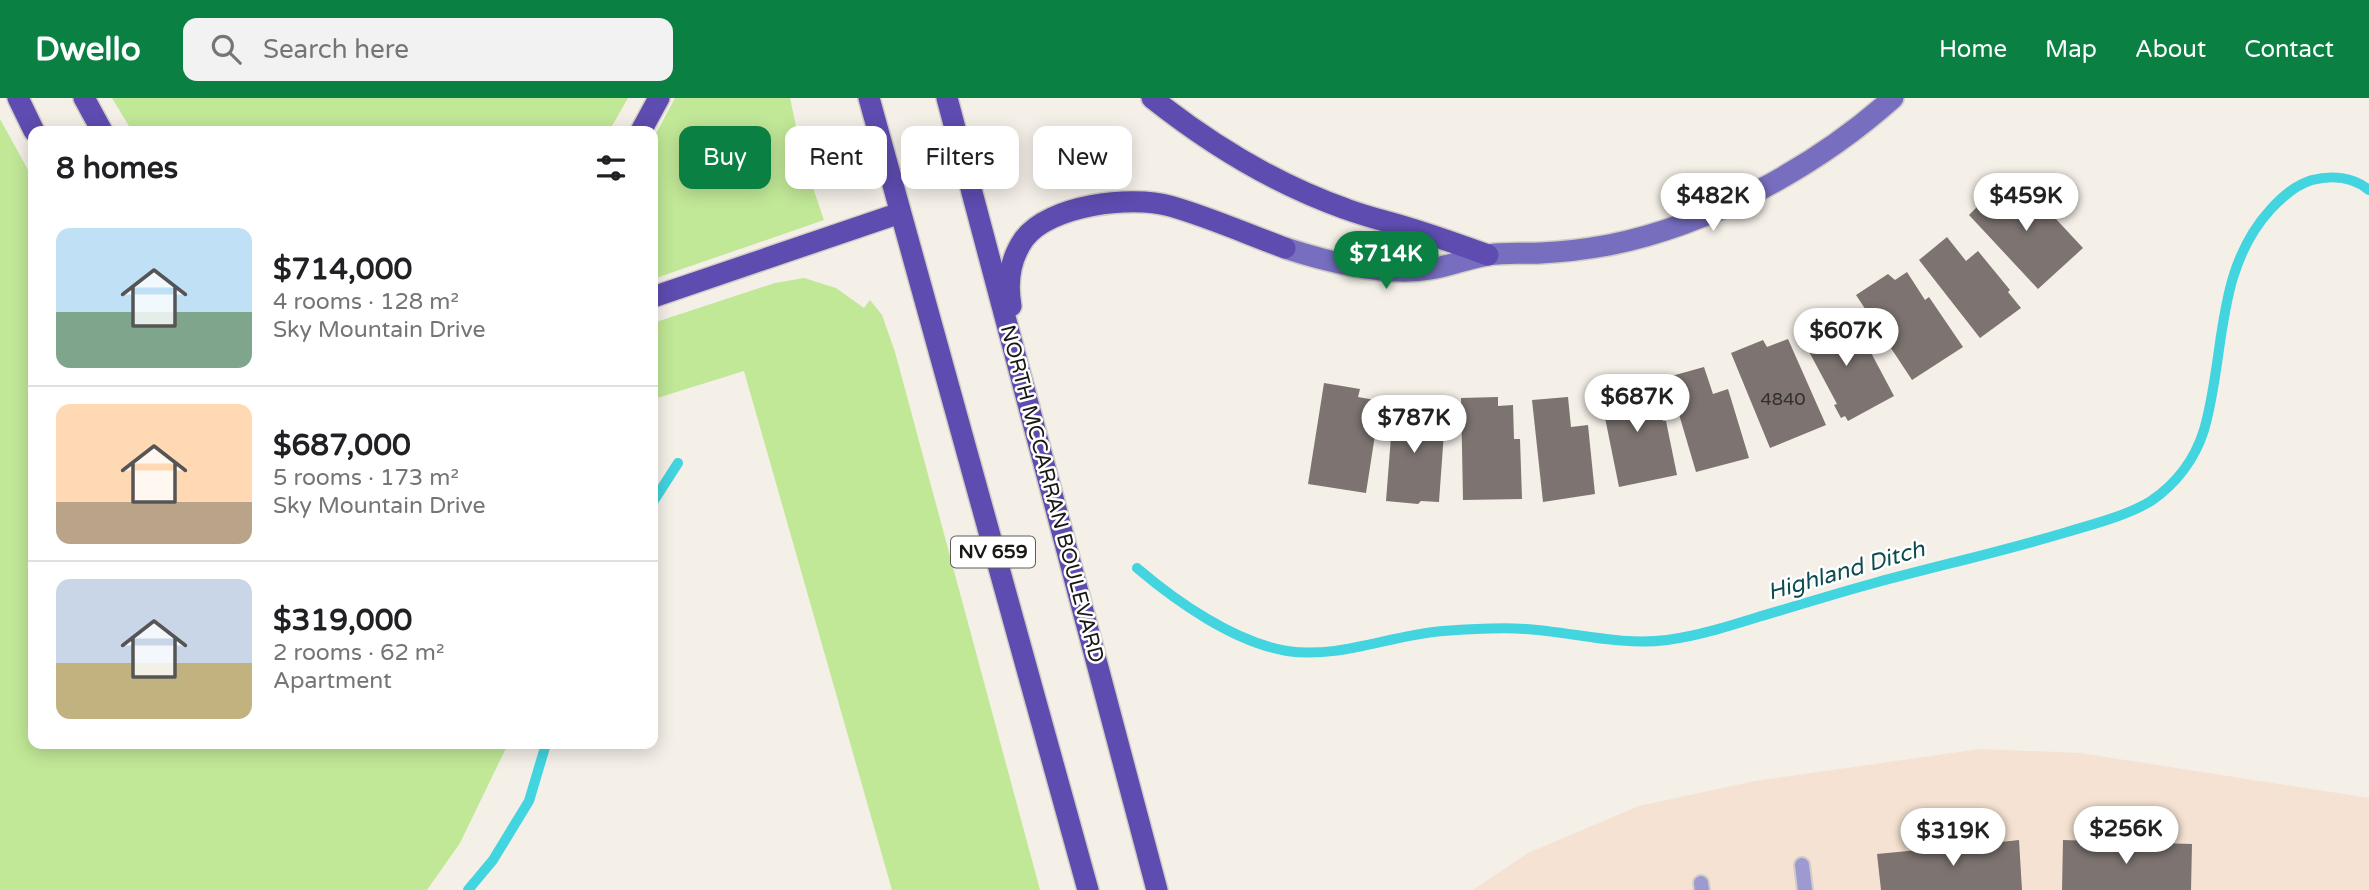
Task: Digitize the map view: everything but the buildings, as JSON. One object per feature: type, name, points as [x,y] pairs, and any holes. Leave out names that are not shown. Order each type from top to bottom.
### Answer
[{"type":"main road","points":[[18,98],[32,126]]},
{"type":"main road","points":[[84,98],[99,126]]},
{"type":"main road","points":[[643,126],[659,98]]},
{"type":"main road","name":"NV 659","points":[[869,98],[1088,890]]},
{"type":"main road","name":"NORTH MCCARRAN BOULEVARD","points":[[947,98],[1157,890]]},
{"type":"main road","points":[[1152,98],[1187,125],[1247,163],[1298,189],[1345,209],[1488,255]]},
{"type":"main road","points":[[1022,377],[1008,288],[1013,261],[1025,237],[1049,219],[1085,206],[1123,201],[1168,205],[1285,248]]},
{"type":"main road","points":[[658,295],[900,213]]},
{"type":"street","points":[[1285,248],[1325,259],[1398,271],[1430,269],[1488,255],[1544,253],[1608,245],[1652,234],[1772,183],[1836,145],[1893,98]]},
{"type":"lane","points":[[1802,865],[1805,890]]},
{"type":"shaded area","points":[[1980,749],[2080,753],[2369,798],[2369,890],[1473,890],[1528,853],[1639,806],[1755,781]]},
{"type":"green space","points":[[112,98],[628,98],[612,126],[129,126]]},
{"type":"green space","points":[[675,98],[790,98],[796,126],[785,126],[785,189],[813,189],[824,220],[658,277],[658,130]]},
{"type":"green space","points":[[0,119],[28,170],[28,749],[506,749],[460,843],[427,890],[0,890]]},
{"type":"green space","points":[[804,278],[836,288],[864,308],[870,300],[882,315],[895,352],[1040,890],[892,890],[744,371],[658,398],[658,321],[775,283]]},
{"type":"waterway","name":"Highland Ditch","points":[[1137,568],[1207,619],[1247,639],[1287,651],[1326,652],[1423,633],[1484,628],[1525,629],[1614,640],[1649,641],[1711,631],[1863,586],[2099,523],[2151,501],[2176,479],[2195,451],[2211,402],[2230,287],[2252,234],[2270,210],[2294,188],[2320,178],[2349,180],[2369,190]]},
{"type":"waterway","name":"Highland Ditch","points":[[658,494],[678,463]]},
{"type":"waterway","name":"Highland Ditch","points":[[468,890],[493,860],[529,801],[545,749]]}]
